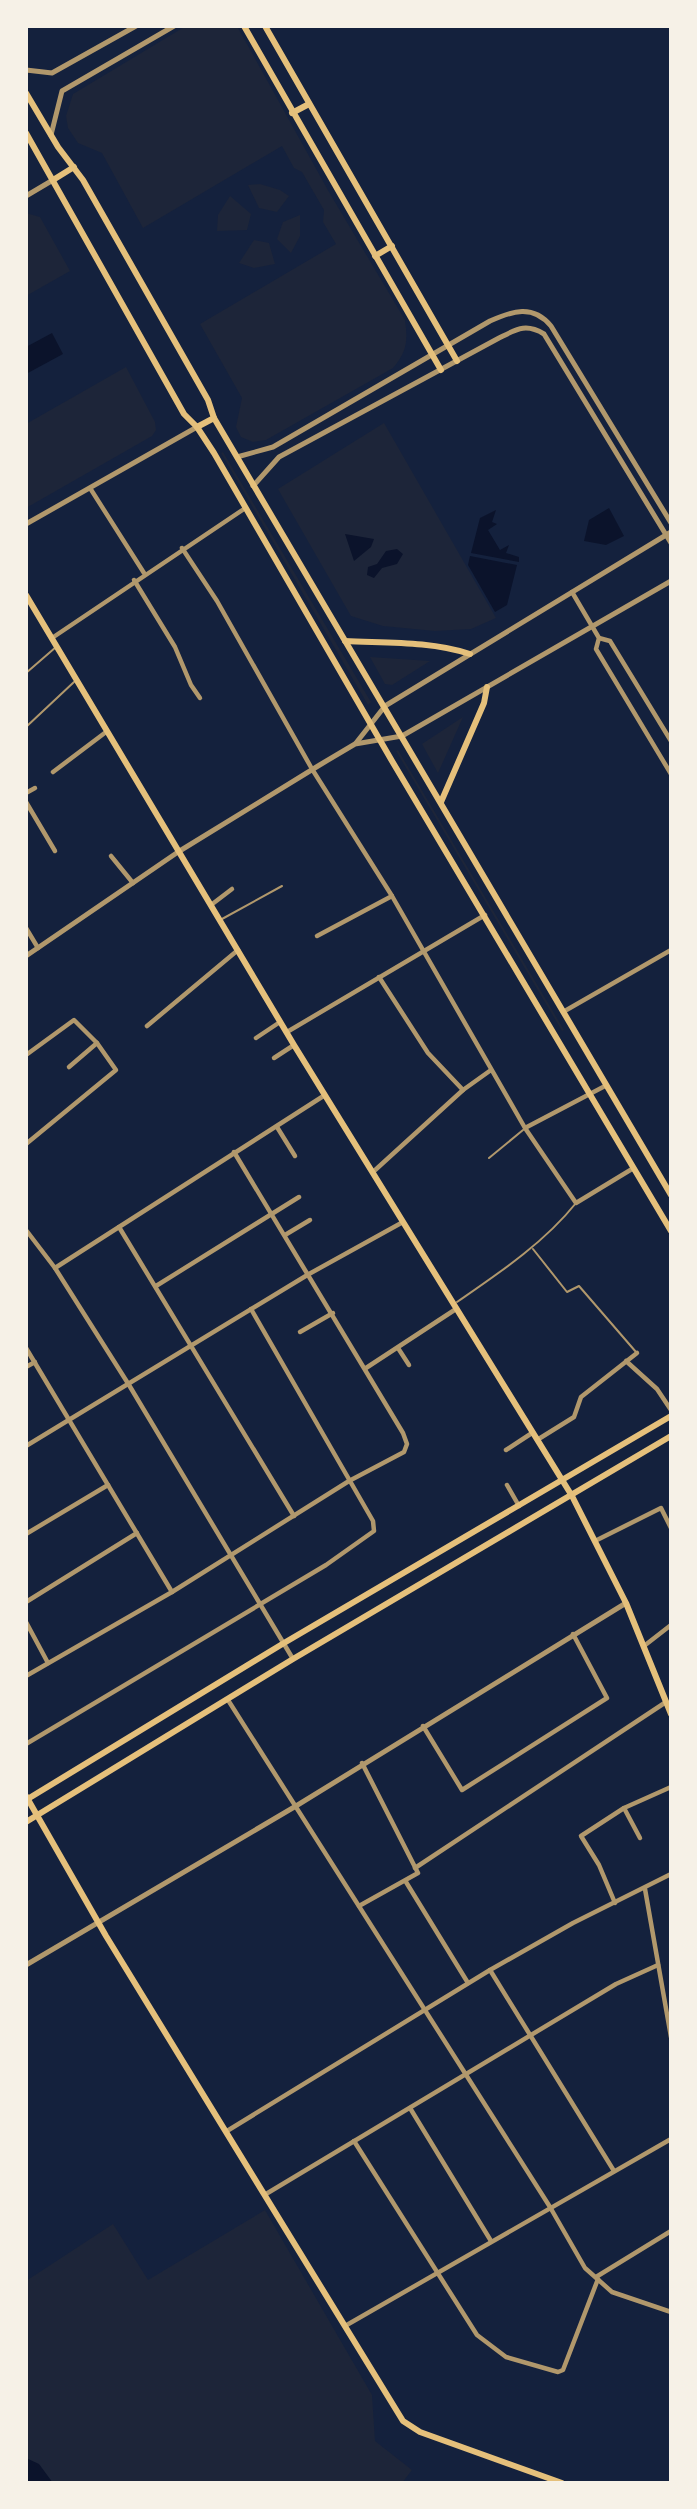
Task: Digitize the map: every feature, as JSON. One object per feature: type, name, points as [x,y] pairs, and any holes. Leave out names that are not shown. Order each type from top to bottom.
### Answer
[{"type":"main road","points":[[244,26],[441,370]]},
{"type":"main road","points":[[265,26],[457,361]]},
{"type":"main road","points":[[26,93],[74,167],[208,400],[214,418],[253,486],[671,1195]]},
{"type":"main road","points":[[292,114],[309,104]]},
{"type":"main road","points":[[26,133],[184,414],[197,427],[632,1170],[671,1231]]},
{"type":"main road","points":[[52,180],[74,167]]},
{"type":"main road","points":[[375,256],[391,246]]},
{"type":"main road","points":[[197,427],[214,418]]},
{"type":"main road","points":[[26,595],[294,1045],[572,1496],[626,1603],[671,1713]]},
{"type":"main road","points":[[345,641],[453,648],[470,654]]},
{"type":"main road","points":[[441,802],[484,703],[487,687]]},
{"type":"main road","points":[[562,2483],[468,2451],[420,2432],[403,2421],[98,1922],[27,1798],[284,1643],[671,1416]]},
{"type":"main road","points":[[26,1822],[293,1659],[671,1436]]},
{"type":"street","points":[[26,70],[52,74],[136,26]]},
{"type":"street","points":[[156,26],[160,34]]},
{"type":"street","points":[[51,135],[62,91],[174,26]]},
{"type":"street","points":[[26,196],[52,180]]},
{"type":"street","points":[[237,457],[273,447],[448,345],[515,310],[527,310],[546,320],[671,523]]},
{"type":"street","points":[[253,486],[279,457],[523,326],[532,327],[544,334],[668,533],[671,543]]},
{"type":"street","points":[[26,524],[197,427]]},
{"type":"street","points":[[90,488],[144,573]]},
{"type":"street","points":[[52,638],[144,573],[244,509]]},
{"type":"street","points":[[355,744],[385,706],[668,533]]},
{"type":"street","points":[[182,548],[216,601],[312,769],[392,896],[491,1070],[576,1203],[632,1170]]},
{"type":"street","points":[[134,580],[175,647],[191,685],[200,698]]},
{"type":"street","points":[[26,956],[178,852],[355,744],[402,736],[671,581]]},
{"type":"street","points":[[572,592],[599,638],[610,641],[671,741]]},
{"type":"street","points":[[599,638],[596,649],[671,774]]},
{"type":"street","points":[[54,772],[106,732]]},
{"type":"street","points":[[26,793],[35,788]]},
{"type":"street","points":[[26,802],[55,851]]},
{"type":"street","points":[[111,856],[134,884]]},
{"type":"street","points":[[211,905],[232,889]]},
{"type":"street","points":[[317,936],[392,896]]},
{"type":"street","points":[[287,1032],[485,915]]},
{"type":"street","points":[[26,928],[38,948]]},
{"type":"street","points":[[147,1026],[239,950]]},
{"type":"street","points":[[562,1013],[671,950]]},
{"type":"street","points":[[379,977],[428,1053],[463,1090]]},
{"type":"street","points":[[26,1055],[74,1020],[115,1066],[114,1073],[26,1144]]},
{"type":"street","points":[[256,1038],[281,1022]]},
{"type":"street","points":[[68,1067],[97,1044]]},
{"type":"street","points":[[274,1058],[294,1045]]},
{"type":"street","points":[[373,1172],[463,1090],[491,1070]]},
{"type":"street","points":[[526,1128],[605,1086]]},
{"type":"street","points":[[55,1268],[326,1095]]},
{"type":"street","points":[[277,1127],[295,1156]]},
{"type":"street","points":[[26,1676],[172,1592],[349,1481],[404,1452],[407,1444],[366,1368],[234,1153]]},
{"type":"street","points":[[156,1286],[299,1197]]},
{"type":"street","points":[[285,1235],[310,1220]]},
{"type":"street","points":[[26,1446],[309,1274],[403,1222]]},
{"type":"street","points":[[119,1227],[294,1516]]},
{"type":"street","points":[[26,1230],[55,1268],[129,1385],[293,1659]]},
{"type":"street","points":[[366,1368],[455,1307]]},
{"type":"street","points":[[26,1744],[326,1565],[374,1531],[373,1521],[251,1309]]},
{"type":"street","points":[[300,1332],[333,1313]]},
{"type":"street","points":[[26,1348],[172,1592]]},
{"type":"street","points":[[398,1348],[409,1365]]},
{"type":"street","points":[[537,1440],[574,1417],[581,1397],[637,1353]]},
{"type":"street","points":[[626,1361],[657,1389],[671,1410]]},
{"type":"street","points":[[26,1367],[35,1362]]},
{"type":"street","points":[[506,1450],[533,1433]]},
{"type":"street","points":[[26,1534],[108,1485]]},
{"type":"street","points":[[507,1485],[519,1507]]},
{"type":"street","points":[[595,1541],[661,1508],[671,1528]]},
{"type":"street","points":[[26,1602],[137,1533]]},
{"type":"street","points":[[26,1965],[296,1806],[626,1603]]},
{"type":"street","points":[[26,1622],[48,1663]]},
{"type":"street","points":[[644,1646],[671,1625]]},
{"type":"street","points":[[423,1726],[462,1790],[607,1698],[573,1634]]},
{"type":"street","points":[[415,1868],[667,1698]]},
{"type":"street","points":[[228,1700],[550,2207],[585,2269],[612,2292],[671,2312]]},
{"type":"street","points":[[359,1906],[418,1873],[362,1763]]},
{"type":"street","points":[[615,1903],[599,1865],[581,1836],[624,1808],[671,1787]]},
{"type":"street","points":[[624,1808],[640,1838]]},
{"type":"street","points":[[227,2131],[422,2009],[671,1874]]},
{"type":"street","points":[[406,1882],[468,1983]]},
{"type":"street","points":[[645,1889],[658,1965],[668,2003],[671,2037]]},
{"type":"street","points":[[266,2194],[616,1984],[658,1965]]},
{"type":"street","points":[[490,1970],[614,2171]]},
{"type":"street","points":[[410,2108],[491,2242]]},
{"type":"street","points":[[345,2326],[671,2138]]},
{"type":"street","points":[[354,2141],[477,2335],[506,2357],[558,2372],[567,2364],[597,2278],[671,2231]]},
{"type":"lane","points":[[26,673],[57,646]]},
{"type":"lane","points":[[26,727],[77,680]]},
{"type":"lane","points":[[221,920],[282,886]]},
{"type":"lane","points":[[489,1158],[526,1128]]},
{"type":"lane","points":[[455,1307],[532,1247],[561,1222],[576,1203]]},
{"type":"lane","points":[[532,1247],[567,1292],[579,1286],[637,1353]]},
{"type":"shaded area","points":[[186,26],[237,26],[329,192],[405,320],[405,346],[393,368],[266,440],[253,442],[241,437],[236,427],[242,398],[200,324],[336,244],[323,222],[324,210],[302,172],[294,168],[282,146],[143,228],[102,153],[78,143],[68,128],[66,116],[73,94]]},
{"type":"shaded area","points":[[260,184],[280,190],[289,196],[277,212],[259,208],[248,185]]},
{"type":"shaded area","points":[[230,196],[251,214],[247,230],[217,231],[218,215]]},
{"type":"shaded area","points":[[26,213],[40,217],[70,271],[26,296]]},
{"type":"shaded area","points":[[300,215],[300,236],[291,253],[277,239],[283,222]]},
{"type":"shaded area","points":[[254,240],[269,243],[275,264],[254,268],[239,263]]},
{"type":"shaded area","points":[[52,333],[63,354],[26,374],[26,347]]},
{"type":"shaded area","points":[[126,367],[155,422],[156,430],[152,436],[26,508],[26,424]]},
{"type":"shaded area","points":[[384,423],[496,618],[471,629],[435,631],[383,626],[351,616],[278,489]]},
{"type":"shaded area","points":[[223,452],[371,702],[368,705],[221,453]]},
{"type":"shaded area","points":[[609,508],[624,536],[606,545],[584,541],[589,520]]},
{"type":"shaded area","points":[[496,510],[492,522],[497,524],[488,530],[500,550],[509,545],[506,553],[519,557],[519,562],[471,553],[480,518]]},
{"type":"shaded area","points":[[345,534],[374,539],[371,547],[354,561]]},
{"type":"shaded area","points":[[397,549],[403,554],[397,564],[382,568],[374,578],[367,575],[368,567],[377,564],[386,551]]},
{"type":"shaded area","points":[[470,556],[517,565],[507,605],[495,612],[468,565]]},
{"type":"shaded area","points":[[370,657],[430,661],[392,685],[385,684]]},
{"type":"shaded area","points":[[463,717],[438,773],[422,744]]},
{"type":"shaded area","points":[[398,750],[564,1030],[562,1031],[396,751]]},
{"type":"shaded area","points":[[265,2210],[372,2395],[375,2441],[412,2470],[402,2483],[26,2483],[26,2281],[113,2224],[148,2280]]},
{"type":"shaded area","points":[[26,2458],[39,2464],[53,2483],[26,2483]]}]
